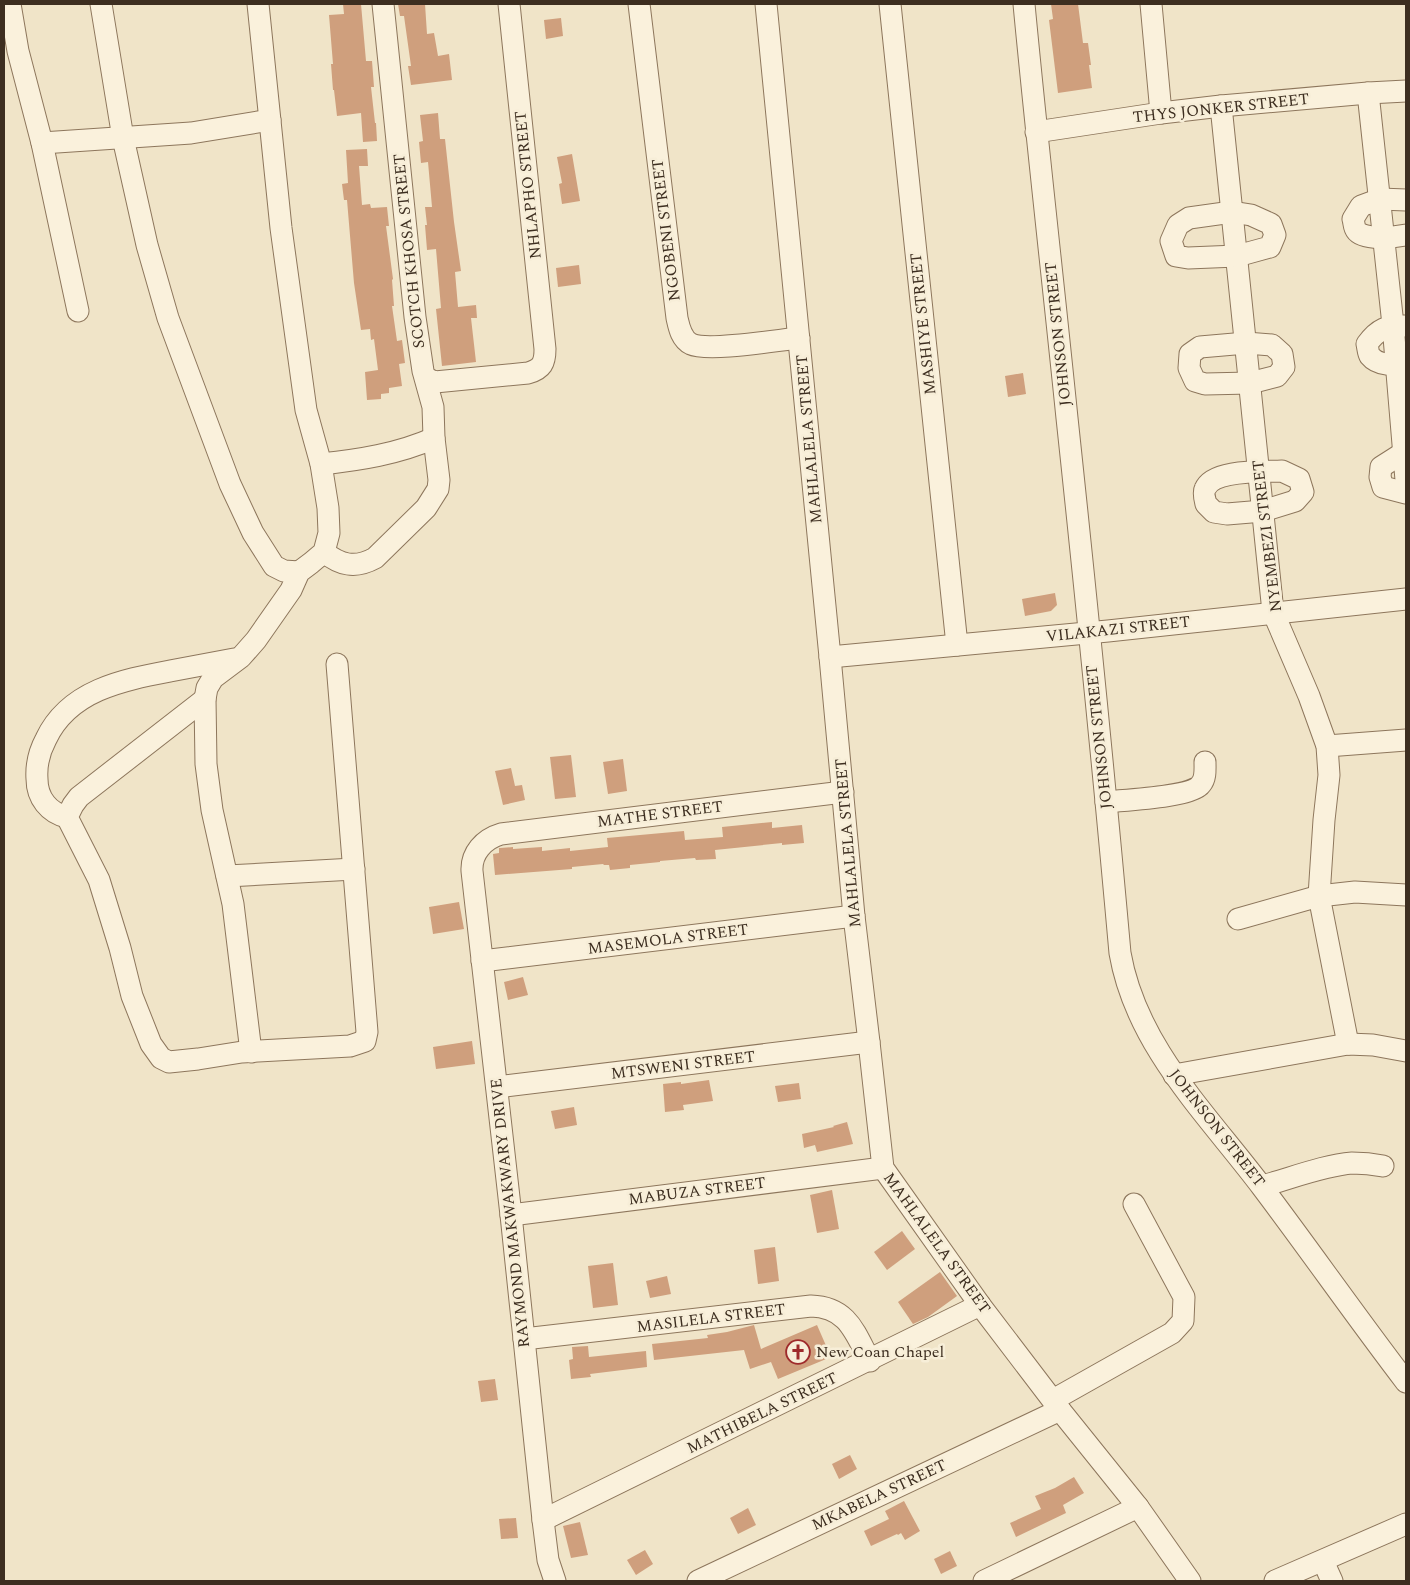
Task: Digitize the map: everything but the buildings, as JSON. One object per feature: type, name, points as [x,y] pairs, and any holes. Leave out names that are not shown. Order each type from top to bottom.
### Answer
[{"type":"street","points":[[10,4],[18,51],[42,143],[78,311]]},
{"type":"street","points":[[101,4],[123,138],[146,244],[168,318],[230,484],[253,533],[274,566],[284,571],[299,572]]},
{"type":"street","points":[[251,1052],[233,904],[212,810],[206,764],[204,699],[212,678],[241,657],[256,640],[291,590],[299,572],[324,552],[330,534],[321,464],[306,410],[281,228],[258,4]]},
{"type":"street","name":"SCOTCH KHOSA STREET","points":[[324,552],[336,561],[347,564],[366,563],[375,558],[426,508],[438,489],[439,480],[434,438],[433,407],[422,367],[415,317],[383,4]]},
{"type":"street","name":"NHLAPHO STREET","points":[[426,378],[435,382],[528,373],[542,366],[545,358],[509,4]]},
{"type":"street","name":"NGOBENI STREET","points":[[639,4],[677,318],[683,337],[691,344],[704,347],[799,338]]},
{"type":"street","name":"MAHLALELA STREET","points":[[766,4],[854,916],[882,1168],[980,1305],[1056,1405],[1138,1507],[1190,1581]]},
{"type":"street","name":"MASHIYE STREET","points":[[890,4],[957,645]]},
{"type":"street","name":"JOHNSON STREET","points":[[1024,4],[1123,973],[1138,1014],[1155,1046],[1174,1075],[1262,1186],[1406,1382]]},
{"type":"street","points":[[1151,4],[1161,113]]},
{"type":"street","name":"THYS JONKER STREET","points":[[1036,132],[1221,106],[1406,91]]},
{"type":"street","points":[[1368,93],[1383,238],[1400,325],[1405,468],[1381,467],[1380,477],[1383,487],[1406,493]]},
{"type":"street","name":"NYEMBEZI STREET","points":[[1221,106],[1273,612],[1309,696],[1327,746],[1328,775],[1319,896],[1348,1044]]},
{"type":"street","points":[[42,143],[191,132],[270,120]]},
{"type":"street","points":[[1406,200],[1380,200],[1361,206],[1353,219],[1355,230],[1361,234],[1383,238],[1406,235]]},
{"type":"street","points":[[1232,212],[1251,215],[1272,224],[1275,235],[1270,247],[1236,256],[1188,258],[1176,256],[1171,240],[1178,225],[1190,218],[1232,212]]},
{"type":"street","points":[[1246,343],[1272,345],[1282,354],[1284,367],[1276,376],[1250,383],[1205,384],[1195,381],[1189,368],[1190,354],[1200,347],[1246,343]]},
{"type":"street","points":[[321,464],[358,460],[405,448],[434,438]]},
{"type":"street","points":[[1282,471],[1299,479],[1303,492],[1295,501],[1263,511],[1227,514],[1214,512],[1206,504],[1204,490],[1210,481],[1223,475],[1282,471]]},
{"type":"street","name":"VILAKAZI STREET","points":[[830,657],[1088,633],[1406,599]]},
{"type":"street","points":[[67,817],[57,815],[40,796],[36,768],[40,750],[51,729],[62,715],[75,704],[105,687],[128,679],[241,657]]},
{"type":"street","points":[[204,699],[83,793],[72,805],[67,817],[99,880],[120,948],[132,996],[151,1044],[161,1058],[170,1062],[251,1052],[350,1046],[365,1041],[367,1032],[337,664]]},
{"type":"street","points":[[1327,746],[1406,740]]},
{"type":"street","points":[[1106,802],[1193,791],[1201,786],[1205,776],[1205,762]]},
{"type":"street","name":"MATHE STREET","points":[[481,846],[490,838],[506,833],[843,792]]},
{"type":"street","name":"RAYMOND MAKWAKWARY DRIVE","points":[[481,846],[474,856],[472,871],[511,1215],[542,1520],[548,1560],[555,1581]]},
{"type":"street","points":[[226,876],[354,869]]},
{"type":"street","points":[[1238,919],[1319,896],[1356,892],[1406,895]]},
{"type":"street","name":"MASEMOLA STREET","points":[[482,961],[854,916]]},
{"type":"street","name":"MTSWENI STREET","points":[[496,1087],[869,1042]]},
{"type":"street","points":[[1174,1075],[1348,1044],[1373,1045],[1406,1051]]},
{"type":"street","points":[[1262,1186],[1350,1163],[1383,1166]]},
{"type":"street","name":"MABUZA STREET","points":[[511,1215],[882,1168]]},
{"type":"street","name":"MKABELA STREET","points":[[698,1581],[1056,1405],[1172,1333],[1183,1321],[1184,1298],[1134,1204]]},
{"type":"street","name":"MATHIBELA STREET","points":[[542,1520],[870,1361],[980,1305]]},
{"type":"street","name":"MASILELA STREET","points":[[524,1339],[820,1306],[834,1310],[846,1319],[870,1361]]},
{"type":"street","points":[[984,1581],[1138,1507]]},
{"type":"street","points":[[1275,1581],[1406,1524]]},
{"type":"street","points":[[1323,1561],[1332,1581]]},
{"type":"place","name":"New Coan Chapel","points":[[798,1352]]}]
